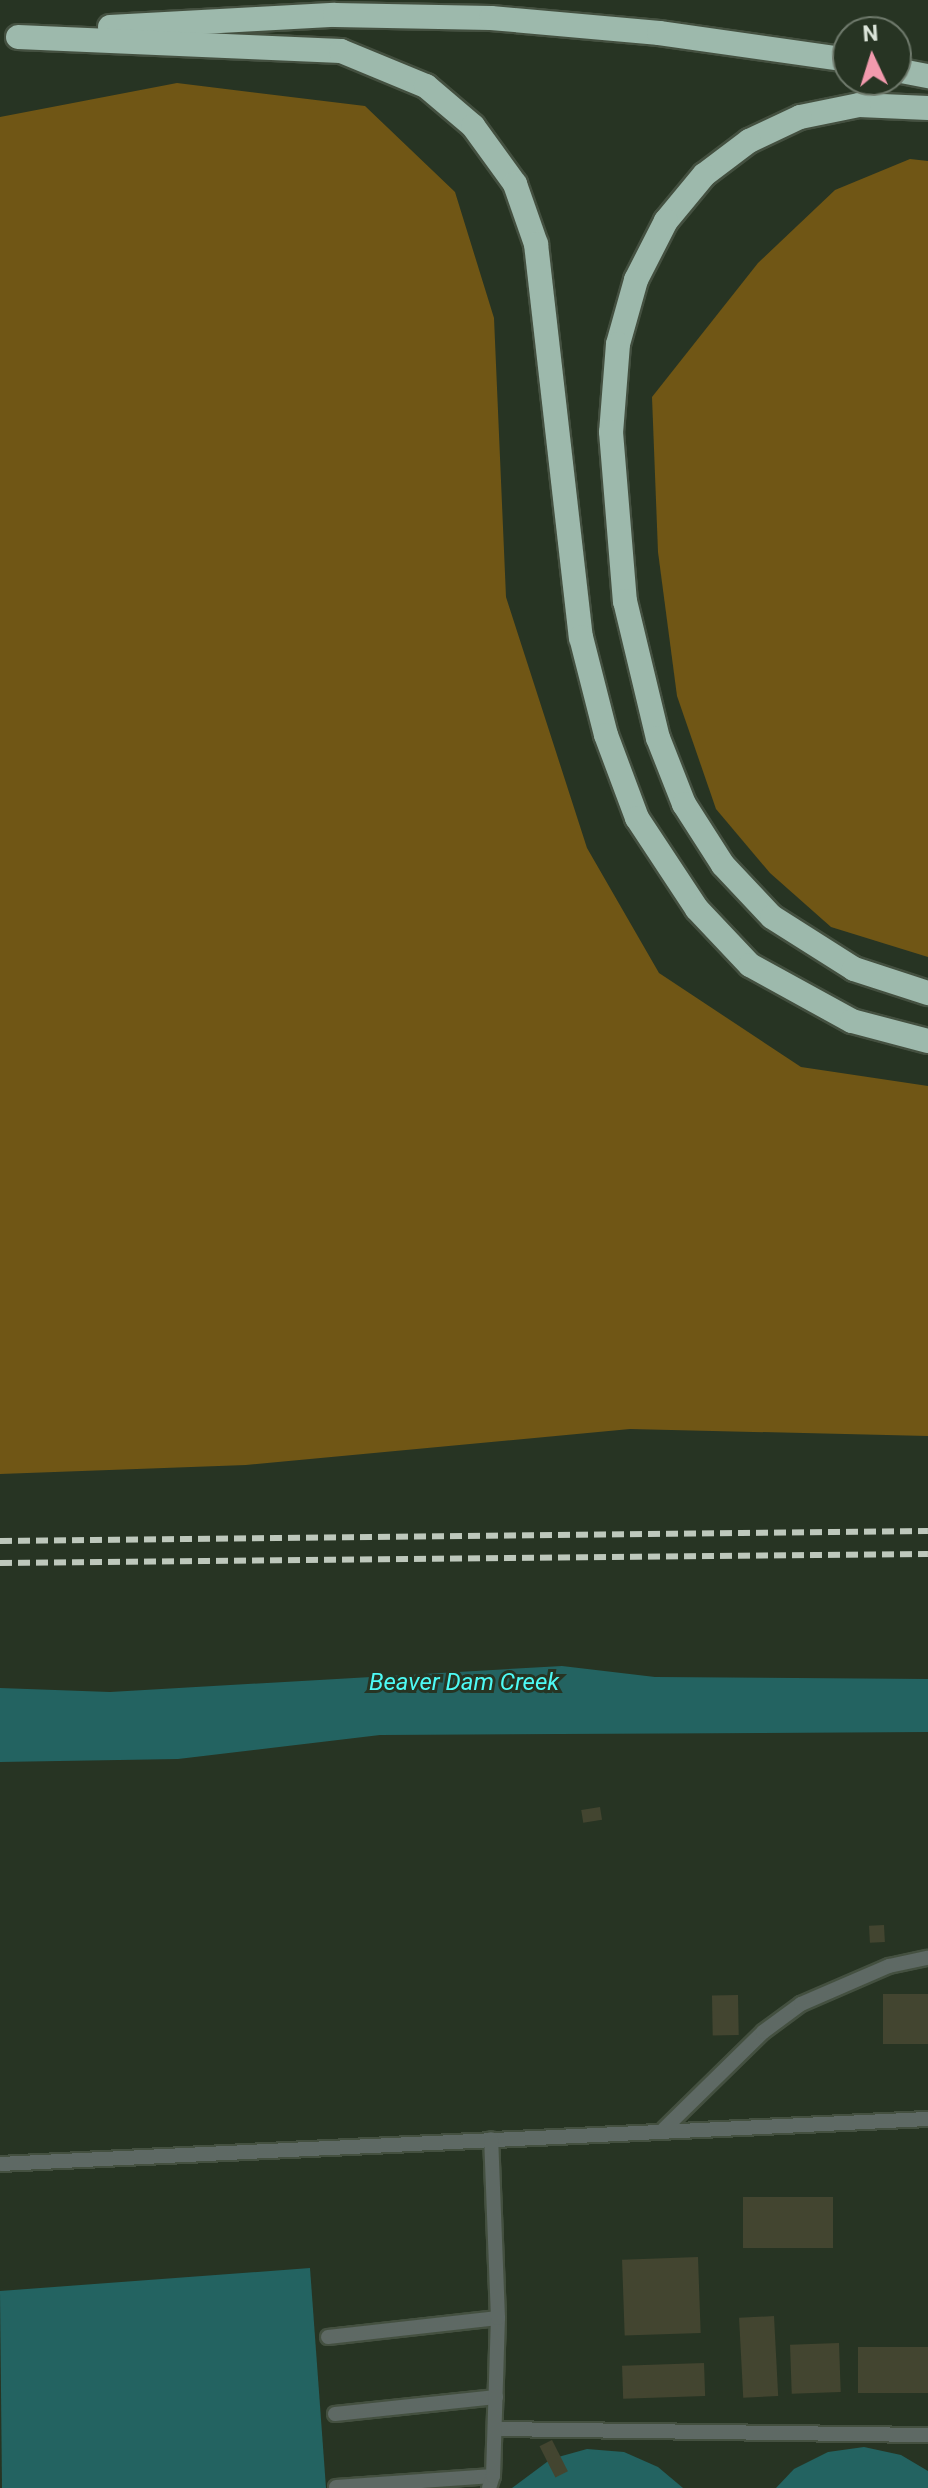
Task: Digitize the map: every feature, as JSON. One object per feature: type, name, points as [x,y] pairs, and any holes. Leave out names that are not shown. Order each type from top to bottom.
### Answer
[{"type":"highway","points":[[9,39],[177,21],[414,15],[659,33],[832,58]]},
{"type":"highway","points":[[9,39],[341,51],[426,86],[473,126],[515,184],[536,244],[581,637],[606,735],[637,818],[697,909],[750,965],[852,1021],[928,1041]]},
{"type":"highway","points":[[928,108],[859,105],[800,117],[749,141],[704,175],[666,221],[636,280],[618,344],[611,432],[625,601],[658,738],[684,804],[723,865],[772,917],[854,969],[928,993]]},
{"type":"lane","points":[[664,2129],[753,2042],[801,2004],[877,1971],[928,1958]]},
{"type":"lane","points":[[0,2164],[664,2129],[928,2119]]},
{"type":"lane","points":[[336,2487],[491,2482],[498,2318],[491,2139]]},
{"type":"lane","points":[[328,2337],[498,2318]]},
{"type":"lane","points":[[335,2414],[496,2397]]},
{"type":"lane","points":[[495,2429],[928,2435]]},
{"type":"shaded area","points":[[177,83],[365,106],[455,192],[494,318],[506,597],[587,848],[659,973],[801,1067],[928,1086],[928,1436],[630,1429],[246,1465],[0,1474],[0,117]]},
{"type":"shaded area","points":[[910,159],[928,161],[928,957],[831,927],[770,873],[716,809],[677,696],[658,552],[652,397],[758,263],[835,190]]},
{"type":"water","name":"Beaver Dam Creek","points":[[562,1666],[655,1677],[928,1679],[928,1732],[380,1735],[178,1759],[0,1762],[0,1688],[110,1692]]},
{"type":"water","points":[[310,2268],[326,2488],[2,2488],[0,2291]]},
{"type":"water","points":[[864,2447],[901,2455],[928,2471],[928,2488],[776,2488],[794,2469],[828,2452]]},
{"type":"water","points":[[587,2449],[624,2452],[658,2467],[683,2488],[512,2488],[551,2459]]},
{"type":"building","points":[[600,1807],[602,1820],[583,1823],[581,1810]]},
{"type":"building","points":[[884,1925],[885,1942],[870,1943],[869,1926]]},
{"type":"building","points":[[883,1994],[928,1994],[928,2044],[883,2044]]},
{"type":"building","points":[[712,1995],[738,1995],[739,2035],[713,2035]]},
{"type":"building","points":[[743,2197],[833,2197],[833,2248],[743,2248]]},
{"type":"building","points":[[698,2257],[701,2333],[625,2336],[622,2260]]},
{"type":"building","points":[[774,2316],[778,2396],[743,2398],[739,2318]]},
{"type":"building","points":[[839,2343],[841,2392],[792,2394],[790,2345]]},
{"type":"building","points":[[858,2347],[928,2347],[928,2393],[858,2393]]},
{"type":"building","points":[[704,2363],[705,2396],[623,2399],[622,2366]]},
{"type":"building","points":[[552,2440],[568,2471],[555,2478],[540,2446]]},
{"type":"railway","points":[[0,1541],[928,1531]]},
{"type":"railway","points":[[0,1563],[928,1554]]}]
